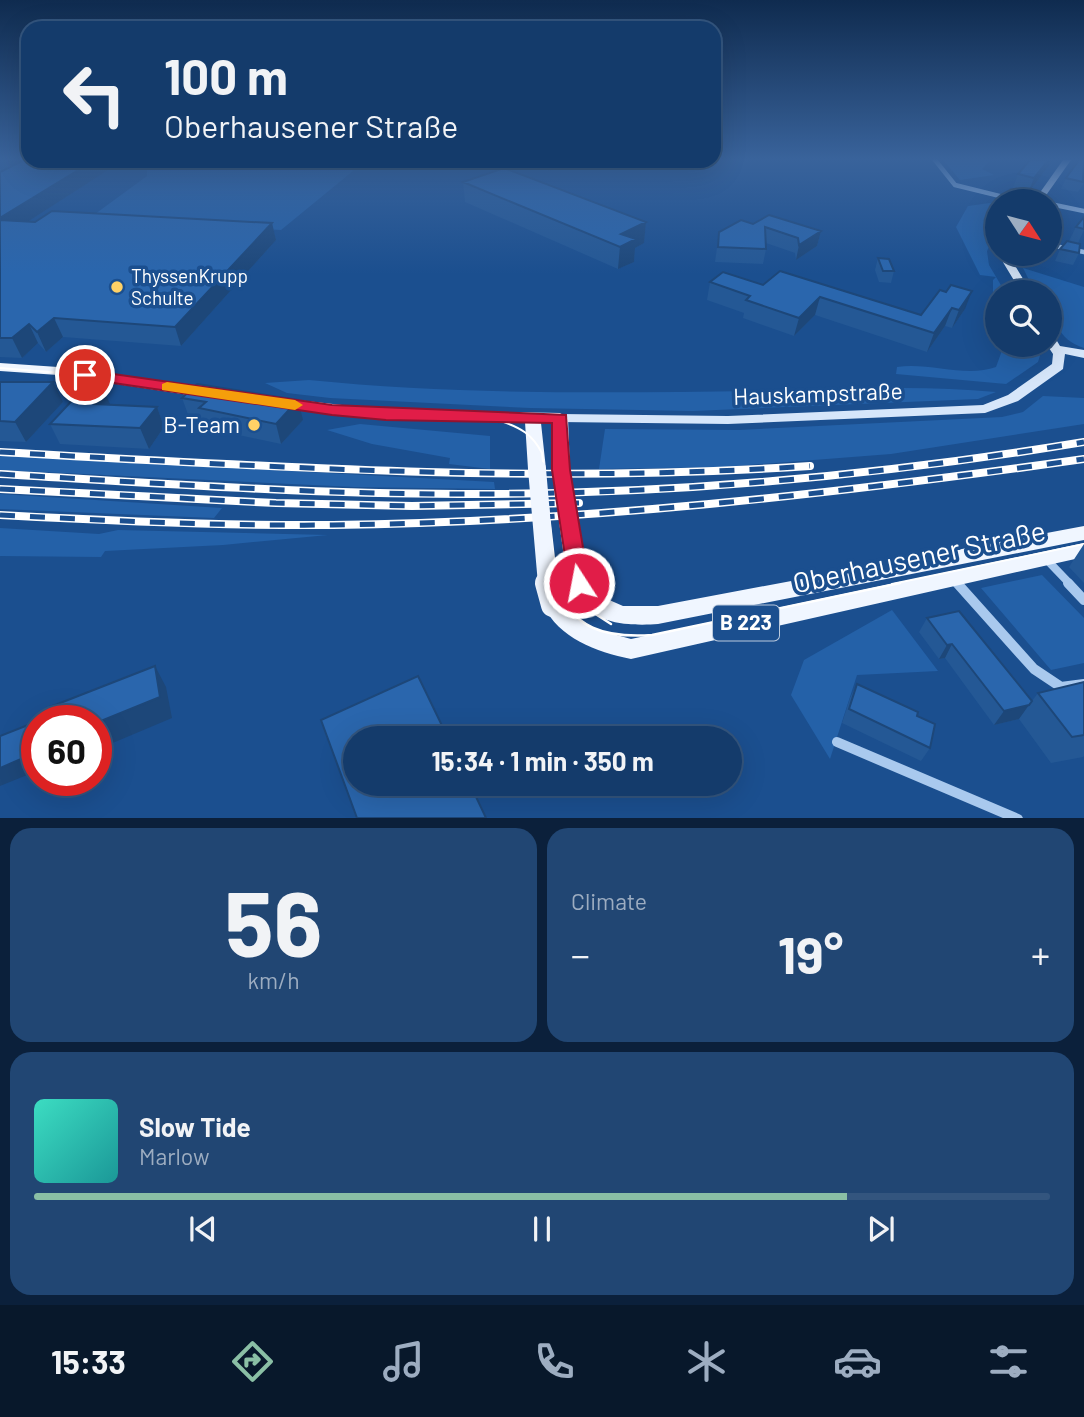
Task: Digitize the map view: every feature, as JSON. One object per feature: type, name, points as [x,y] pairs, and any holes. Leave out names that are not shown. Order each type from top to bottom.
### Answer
[{"type":"main road","points":[[1062,350],[1084,354]]},
{"type":"main road","points":[[1062,351],[1084,360]]},
{"type":"main road","name":"Hauskampstraße","points":[[546,418],[728,420],[985,409],[1013,398],[1049,373],[1058,366],[1057,357]]},
{"type":"main road","points":[[0,367],[58,371],[219,394]]},
{"type":"main road","points":[[260,400],[386,415],[546,418]]},
{"type":"main road","name":"Oberhausener Straße","points":[[546,418],[537,469],[547,586],[553,605],[583,635],[631,649],[1084,550]]},
{"type":"main road","name":"Oberhausener Straße","points":[[546,418],[561,470],[579,583],[592,600],[622,616],[658,615],[1084,533]]},
{"type":"street","points":[[1062,206],[1084,211]]},
{"type":"street","points":[[1062,247],[1084,252]]},
{"type":"street","points":[[1047,560],[1084,600]]},
{"type":"street","points":[[952,577],[1034,669],[1061,687],[1084,684]]},
{"type":"street","points":[[837,742],[1018,818]]},
{"type":"shaded area","points":[[117,198],[320,198],[281,230],[91,220],[91,217]]},
{"type":"shaded area","points":[[985,204],[985,266],[990,266],[998,280],[993,280],[996,277],[980,275],[956,227],[968,206]]},
{"type":"shaded area","points":[[1023,268],[1062,280],[1029,280]]},
{"type":"shaded area","points":[[1062,280],[1084,287],[1084,348],[1062,333]]},
{"type":"shaded area","points":[[1000,357],[1040,357],[1038,362],[1006,384],[896,374],[897,367],[909,366],[960,371],[996,367]]},
{"type":"shaded area","points":[[309,380],[532,392],[906,388],[996,392],[978,399],[693,411],[530,408],[330,398],[287,393],[265,383]]},
{"type":"shaded area","points":[[1043,396],[1084,398],[1084,424],[891,454],[723,467],[599,469],[605,429],[739,430],[1002,417],[1023,412]]},
{"type":"shaded area","points":[[360,424],[490,436],[490,469],[449,464],[450,458],[372,444],[327,430]]},
{"type":"shaded area","points":[[0,455],[494,482],[495,489],[354,487],[0,470]]},
{"type":"shaded area","points":[[0,494],[222,508],[214,518],[0,509]]},
{"type":"shaded area","points":[[0,528],[99,534],[118,530],[328,535],[223,545],[105,551],[101,557],[0,556]]},
{"type":"shaded area","points":[[1042,575],[1084,618],[1084,663],[1051,670],[981,588]]},
{"type":"shaded area","points":[[892,610],[938,671],[857,675],[830,759],[791,695],[804,660]]},
{"type":"building","points":[[0,198],[32,198],[0,218]]},
{"type":"building","points":[[502,198],[583,198],[646,222],[621,234],[636,239],[620,247]]},
{"type":"building","name":"ThyssenKrupp Schulte","points":[[52,211],[272,223],[175,327],[54,318],[37,332],[29,324],[12,338],[0,338],[0,220],[35,222]]},
{"type":"building","points":[[769,215],[821,231],[799,245],[798,238],[765,227],[766,249],[718,247],[719,232],[741,220],[753,224]]},
{"type":"building","points":[[1084,217],[1084,229],[1076,227]]},
{"type":"building","points":[[1067,241],[1080,244],[1079,253],[1062,249]]},
{"type":"building","points":[[878,258],[889,259],[894,271],[883,271]]},
{"type":"building","points":[[780,271],[921,315],[940,290],[946,292],[951,285],[972,291],[959,310],[952,308],[934,333],[820,297],[799,318],[746,300],[750,296],[710,282],[723,272],[763,285]]},
{"type":"building","points":[[0,382],[53,382],[15,422],[0,421]]},
{"type":"building","points":[[197,384],[298,400],[276,424],[199,408],[206,402],[182,398]]},
{"type":"building","points":[[80,392],[105,393],[95,404],[157,407],[140,428],[50,424]]},
{"type":"building","points":[[959,611],[1032,701],[1029,705],[1004,711],[952,644],[947,645],[927,618]]},
{"type":"building","points":[[155,666],[160,697],[112,716],[112,705],[55,705]]},
{"type":"building","points":[[418,676],[442,726],[343,726],[343,780],[321,720]]},
{"type":"building","points":[[1084,682],[1084,735],[1072,737],[1038,693]]},
{"type":"building","points":[[857,684],[918,712],[917,716],[935,724],[930,748],[849,709]]},
{"type":"building","points":[[21,728],[21,759],[0,768],[0,736]]},
{"type":"building","points":[[349,796],[476,796],[486,818],[357,818]]},
{"type":"tram line","points":[[0,368],[61,373],[208,395]]},
{"type":"tram line","points":[[281,406],[386,417],[501,421],[520,429],[530,436],[542,453],[557,584]]},
{"type":"tram line","points":[[892,584],[1084,544]]},
{"type":"tram line","points":[[563,570],[567,584]]},
{"type":"tram line","points":[[556,583],[563,599],[581,621],[606,632],[636,636],[652,635],[900,583]]},
{"type":"tram line","points":[[567,583],[580,604],[611,624]]},
{"type":"railway","points":[[0,474],[344,492],[459,494],[616,491],[850,474],[1084,442]]},
{"type":"railway","points":[[0,452],[303,468],[506,473],[607,474],[810,466]]},
{"type":"railway","points":[[0,515],[166,523],[427,523],[709,504],[897,484],[1084,459]]},
{"type":"railway","points":[[0,489],[276,503],[412,506],[579,503]]},
{"type":"slow traffic","points":[[167,387],[295,405]]},
{"type":"place","name":"ThyssenKrupp Schulte","points":[[117,287]]},
{"type":"place","name":"B-Team","points":[[254,425]]},
{"type":"route","points":[[85,375],[332,410],[386,415],[560,418],[561,470],[579,583]]}]
